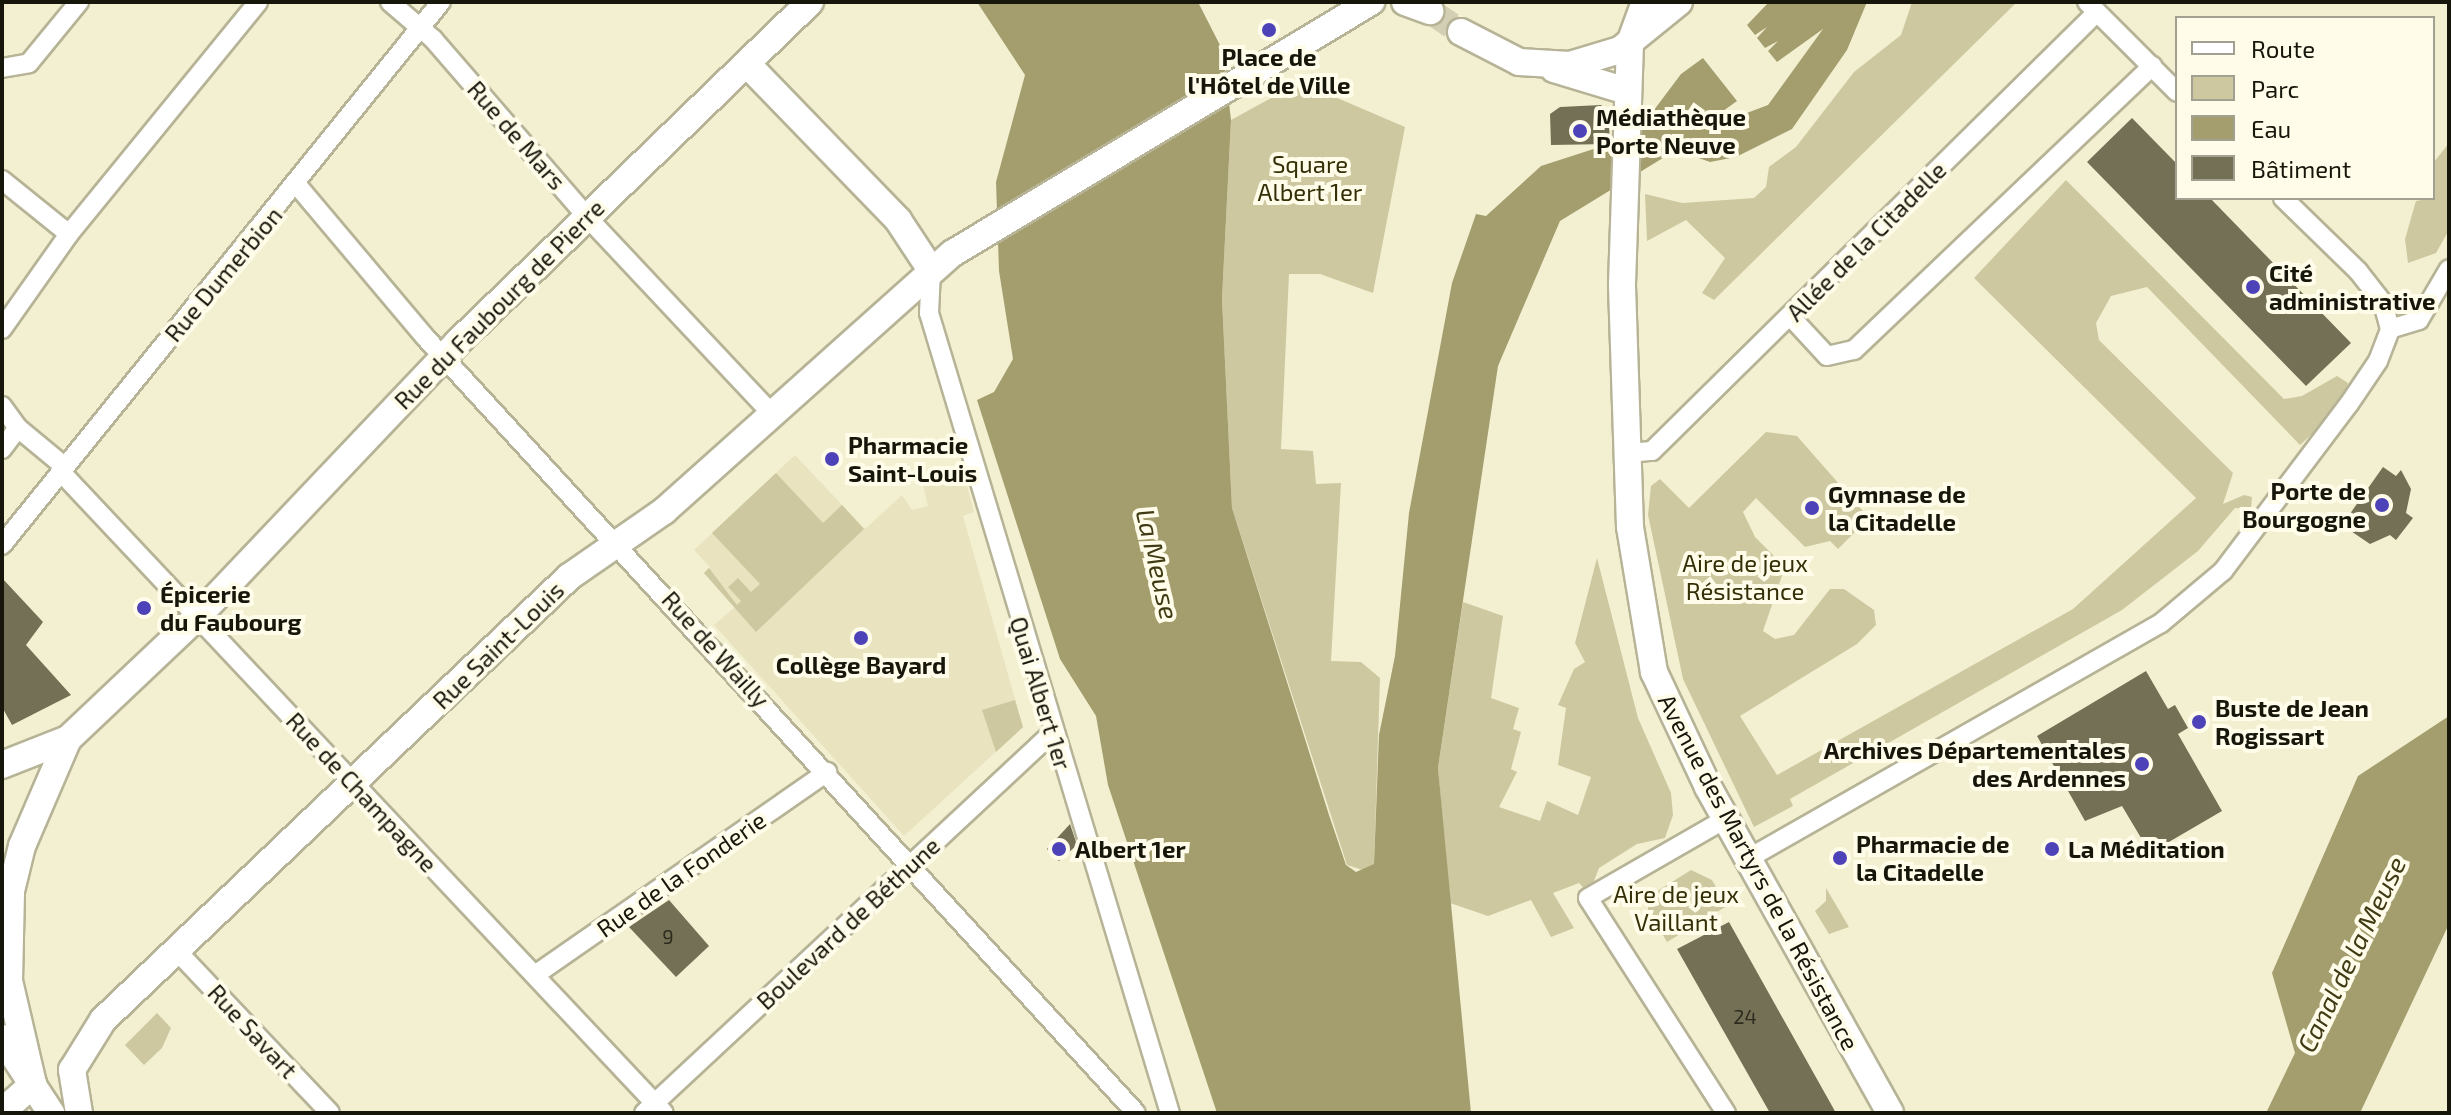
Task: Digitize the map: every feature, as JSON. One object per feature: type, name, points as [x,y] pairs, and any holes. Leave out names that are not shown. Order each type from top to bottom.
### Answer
[{"type":"main road","name":"Rue du Faubourg de Pierre","points":[[68,739],[198,616],[444,357],[810,2]]},
{"type":"main road","name":"Rue Saint-Louis","points":[[77,1113],[72,1070],[87,1038],[569,577],[620,544],[931,270],[1325,33],[1371,2]]},
{"type":"main road","name":"Avenue des Martyrs de la Résistance","points":[[1645,2],[1630,43],[1627,101],[1628,453],[1630,527],[1654,672],[1727,818],[1890,1113]]},
{"type":"main road","points":[[1550,67],[1603,57],[1630,43],[1679,2]]},
{"type":"main road","points":[[1461,32],[1519,62],[1550,67],[1627,101]]},
{"type":"main road","points":[[748,65],[898,220],[931,270]]},
{"type":"main road","points":[[2,765],[68,739]]},
{"type":"main road","points":[[68,739],[22,846],[11,891],[9,981],[11,1034],[77,1113]]},
{"type":"main road","points":[[2,1003],[11,1034],[33,1084],[51,1113]]},
{"type":"main road","points":[[2,1112],[33,1084]]},
{"type":"street","points":[[2,68],[29,63],[79,2]]},
{"type":"street","points":[[2,329],[69,234],[258,2]]},
{"type":"street","name":"Rue de Mars","points":[[390,2],[421,27],[587,217],[771,413]]},
{"type":"street","name":"Rue Dumerbion","points":[[2,545],[297,185],[441,2]]},
{"type":"street","points":[[2092,7],[2175,90]]},
{"type":"street","name":"Allée de la Citadelle","points":[[1628,453],[1652,451],[1790,316],[2092,7]]},
{"type":"street","points":[[1790,316],[1827,356],[1854,350],[2152,66]]},
{"type":"street","points":[[2,180],[69,234]]},
{"type":"street","name":"Rue de Wailly","points":[[297,185],[444,357],[620,544],[911,864],[1124,1109]]},
{"type":"street","points":[[1749,858],[2161,623],[2223,571],[2278,503],[2378,361],[2390,329],[2383,303],[2358,271],[2285,200]]},
{"type":"street","points":[[2390,329],[2419,320],[2449,269]]},
{"type":"street","name":"Quai Albert 1er","points":[[931,270],[929,313],[1052,733],[1170,1113]]},
{"type":"street","name":"Rue de Champagne","points":[[2,406],[18,428],[62,468],[535,975],[654,1110]]},
{"type":"street","points":[[2,449],[18,428]]},
{"type":"street","name":"Boulevard de Béthune","points":[[654,1110],[1052,733]]},
{"type":"street","name":"Rue de la Fonderie","points":[[535,975],[827,772]]},
{"type":"street","points":[[1726,1113],[1588,898],[1727,818]]},
{"type":"street","name":"Rue Savart","points":[[176,950],[330,1113]]},
{"type":"shaded area","name":"Collège Bayard","points":[[795,455],[865,529],[902,495],[912,510],[928,506],[923,486],[963,471],[974,512],[963,516],[1023,727],[904,836],[714,625],[735,607],[704,573],[710,567],[694,550]]},
{"type":"green space","points":[[1912,2],[2017,2],[1714,300],[1702,293],[1725,258],[1686,220],[1647,241],[1645,194],[1682,203],[1754,198],[1766,187],[1769,167],[1796,147],[1854,72],[1901,35]]},
{"type":"green space","name":"Square Albert 1er","points":[[1300,82],[1405,127],[1373,293],[1320,274],[1289,274],[1281,449],[1313,451],[1316,484],[1341,483],[1331,661],[1361,662],[1380,678],[1374,864],[1366,871],[1347,865],[1232,508],[1222,299],[1231,120]]},
{"type":"green space","points":[[2449,143],[2449,230],[2436,253],[2408,263],[2405,239],[2416,201],[2435,200],[2435,161]]},
{"type":"green space","name":"Aire de jeux Résistance","points":[[2066,180],[2284,399],[2302,396],[2337,376],[2348,383],[2341,407],[2300,445],[2147,287],[2111,296],[2096,323],[2099,340],[2233,473],[2223,504],[2244,495],[2252,497],[2251,509],[2235,508],[2198,551],[2122,610],[1790,799],[1793,806],[1754,827],[1683,679],[1648,515],[1651,486],[1660,479],[1689,508],[1766,432],[1797,436],[1869,518],[1838,549],[1830,541],[1805,547],[1756,498],[1743,512],[1755,537],[1785,567],[1763,631],[1775,639],[1794,635],[1830,589],[1844,589],[1874,610],[1876,625],[1857,644],[1740,716],[1777,775],[2073,609],[2196,498],[1974,278]]},
{"type":"green space","points":[[776,473],[823,523],[842,505],[864,529],[756,632],[704,573],[709,568],[737,605],[741,601],[728,587],[738,578],[751,592],[760,584],[712,533]]},
{"type":"green space","points":[[1597,558],[1638,718],[1671,793],[1673,815],[1665,838],[1637,844],[1599,868],[1589,894],[1579,883],[1553,893],[1574,928],[1551,937],[1531,900],[1488,916],[1450,903],[1438,768],[1463,602],[1503,616],[1491,698],[1519,708],[1513,729],[1521,732],[1511,769],[1517,772],[1499,807],[1540,821],[1547,801],[1578,815],[1591,777],[1558,765],[1566,708],[1558,705],[1574,669],[1585,662],[1575,643]]},
{"type":"green space","points":[[1015,700],[1023,727],[996,752],[982,710]]},
{"type":"green space","name":"Aire de jeux Vaillant","points":[[1691,870],[1712,880],[1727,906],[1667,942],[1648,910],[1648,897]]},
{"type":"green space","points":[[1826,888],[1849,927],[1829,934],[1815,911],[1826,901]]},
{"type":"green space","points":[[157,1013],[171,1028],[162,1048],[144,1065],[125,1045]]},
{"type":"water","name":"La Meuse","points":[[977,2],[1198,2],[1223,51],[1231,120],[1222,299],[1232,508],[1346,865],[1356,872],[1374,864],[1379,735],[1395,656],[1409,513],[1452,283],[1476,214],[1486,216],[1541,166],[1609,144],[1654,110],[1681,74],[1703,58],[1737,101],[1719,114],[1723,122],[1768,105],[1823,29],[1777,62],[1768,51],[1778,41],[1765,48],[1757,38],[1767,27],[1755,35],[1747,25],[1769,2],[1867,2],[1847,50],[1792,129],[1736,157],[1710,162],[1676,150],[1560,221],[1498,366],[1438,768],[1471,1113],[1217,1113],[1108,785],[1096,716],[1060,659],[977,400],[994,392],[1013,359],[999,271],[996,182],[1025,75]]},
{"type":"water","name":"Canal de la Meuse","points":[[2449,716],[2449,924],[2360,1113],[2266,1113],[2295,1053],[2272,973],[2358,776]]},
{"type":"building","name":"Médiathèque Porte Neuve","points":[[1601,105],[1610,112],[1609,144],[1551,145],[1550,114],[1560,107]]},
{"type":"building","name":"Cité administrative","points":[[2132,118],[2175,162],[2175,200],[2212,200],[2351,343],[2306,386],[2087,162]]},
{"type":"building","name":"Porte de Bourgogne","points":[[2383,467],[2396,476],[2401,470],[2411,489],[2406,513],[2413,518],[2396,540],[2390,535],[2370,544],[2342,525]]},
{"type":"building","points":[[2,578],[43,622],[26,645],[71,695],[12,725],[2,707]]},
{"type":"building","name":"Archives Départementales des Ardennes","points":[[2146,671],[2168,709],[2175,705],[2188,728],[2178,734],[2222,811],[2150,853],[2122,806],[2085,821],[2037,736]]},
{"type":"building","points":[[1070,824],[1077,845],[1059,861],[1047,849]]},
{"type":"building","points":[[669,900],[709,946],[676,977],[629,927]]},
{"type":"building","points":[[1729,922],[1836,1113],[1770,1113],[1677,949]]},
{"type":"tunnel","points":[[1430,11],[1461,32]]},
{"type":"place","name":"Place de l'Hôtel de Ville","points":[[1269,30]]},
{"type":"place","name":"Médiathèque Porte Neuve","points":[[1580,131]]},
{"type":"place","name":"Cité administrative","points":[[2253,287]]},
{"type":"place","name":"Pharmacie Saint-Louis","points":[[832,459]]},
{"type":"place","name":"Porte de Bourgogne","points":[[2382,505]]},
{"type":"place","name":"Gymnase de la Citadelle","points":[[1812,508]]},
{"type":"place","name":"Épicerie du Faubourg","points":[[144,608]]},
{"type":"place","name":"Collège Bayard","points":[[861,638]]},
{"type":"place","name":"Buste de Jean Rogissart","points":[[2199,722]]},
{"type":"place","name":"Archives Départementales des Ardennes","points":[[2142,764]]},
{"type":"place","name":"Albert 1er","points":[[1059,849]]},
{"type":"place","name":"La Méditation","points":[[2052,849]]},
{"type":"place","name":"Pharmacie de la Citadelle","points":[[1840,858]]}]
